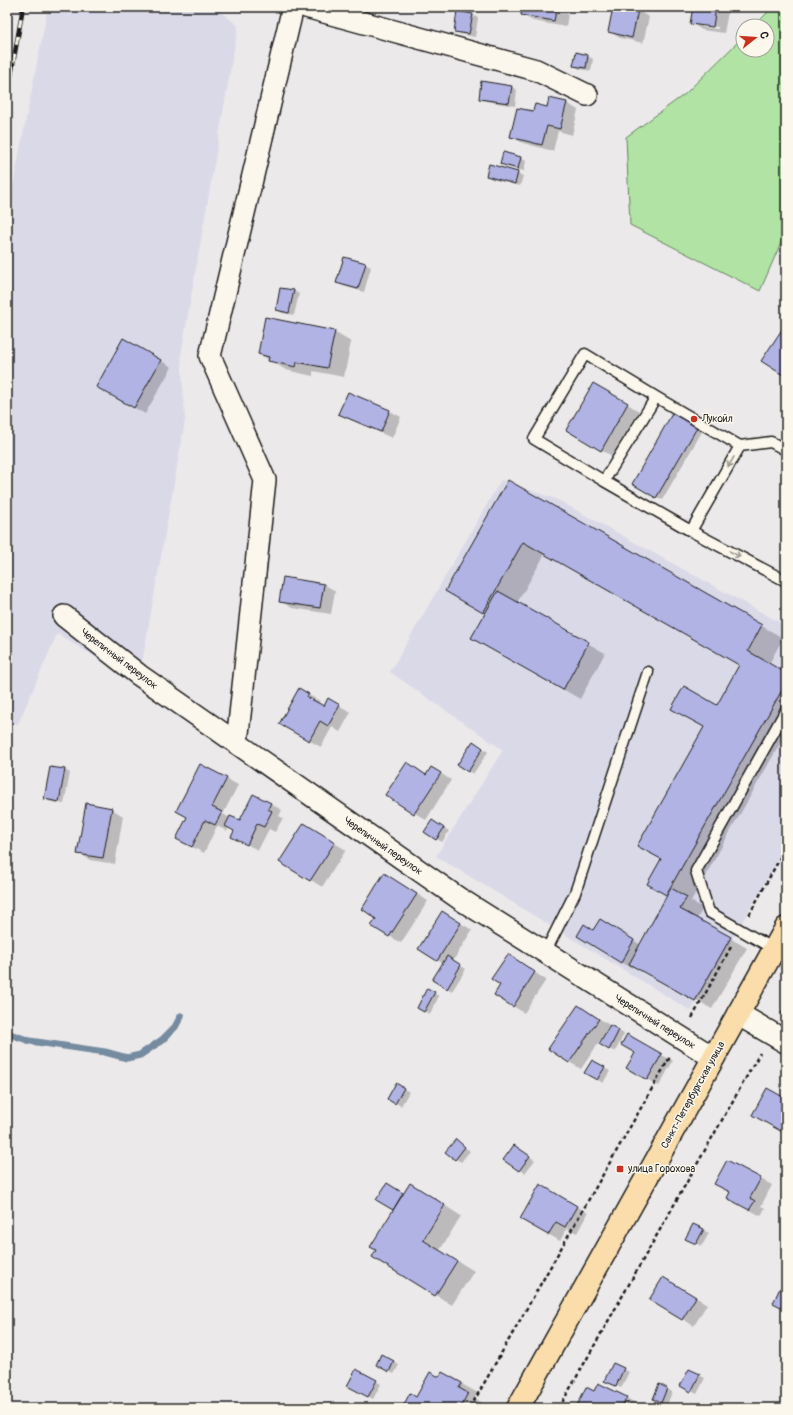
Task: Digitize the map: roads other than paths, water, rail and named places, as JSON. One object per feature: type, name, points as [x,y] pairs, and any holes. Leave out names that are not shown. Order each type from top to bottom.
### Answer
[{"type":"main road","name":"Санкт-Петербургская улица","points":[[518,1408],[786,928]]},
{"type":"street","points":[[238,744],[265,480],[210,356],[293,7]]},
{"type":"street","points":[[306,7],[536,70],[587,95]]},
{"type":"street","name":"Черепичный переулок","points":[[64,616],[138,675],[460,899],[714,1058]]},
{"type":"street","points":[[738,1014],[779,1038]]},
{"type":"lane","points":[[786,450],[771,442],[740,446],[585,354],[534,440],[691,531],[786,581]]},
{"type":"lane","points":[[604,481],[656,396]]},
{"type":"lane","points":[[691,531],[740,446]]},
{"type":"lane","points":[[545,953],[575,893],[648,672]]},
{"type":"lane","points":[[774,949],[709,912],[696,871],[786,710]]},
{"type":"waterway","points":[[7,1035],[10,1034],[30,1041],[105,1052],[127,1058],[140,1055],[162,1040],[175,1027],[181,1016]]},
{"type":"railway","points":[[7,98],[23,7]]},
{"type":"place","name":"Лукойл","points":[[694,419]]},
{"type":"place","name":"улица Горохова","points":[[620,1169]]}]
